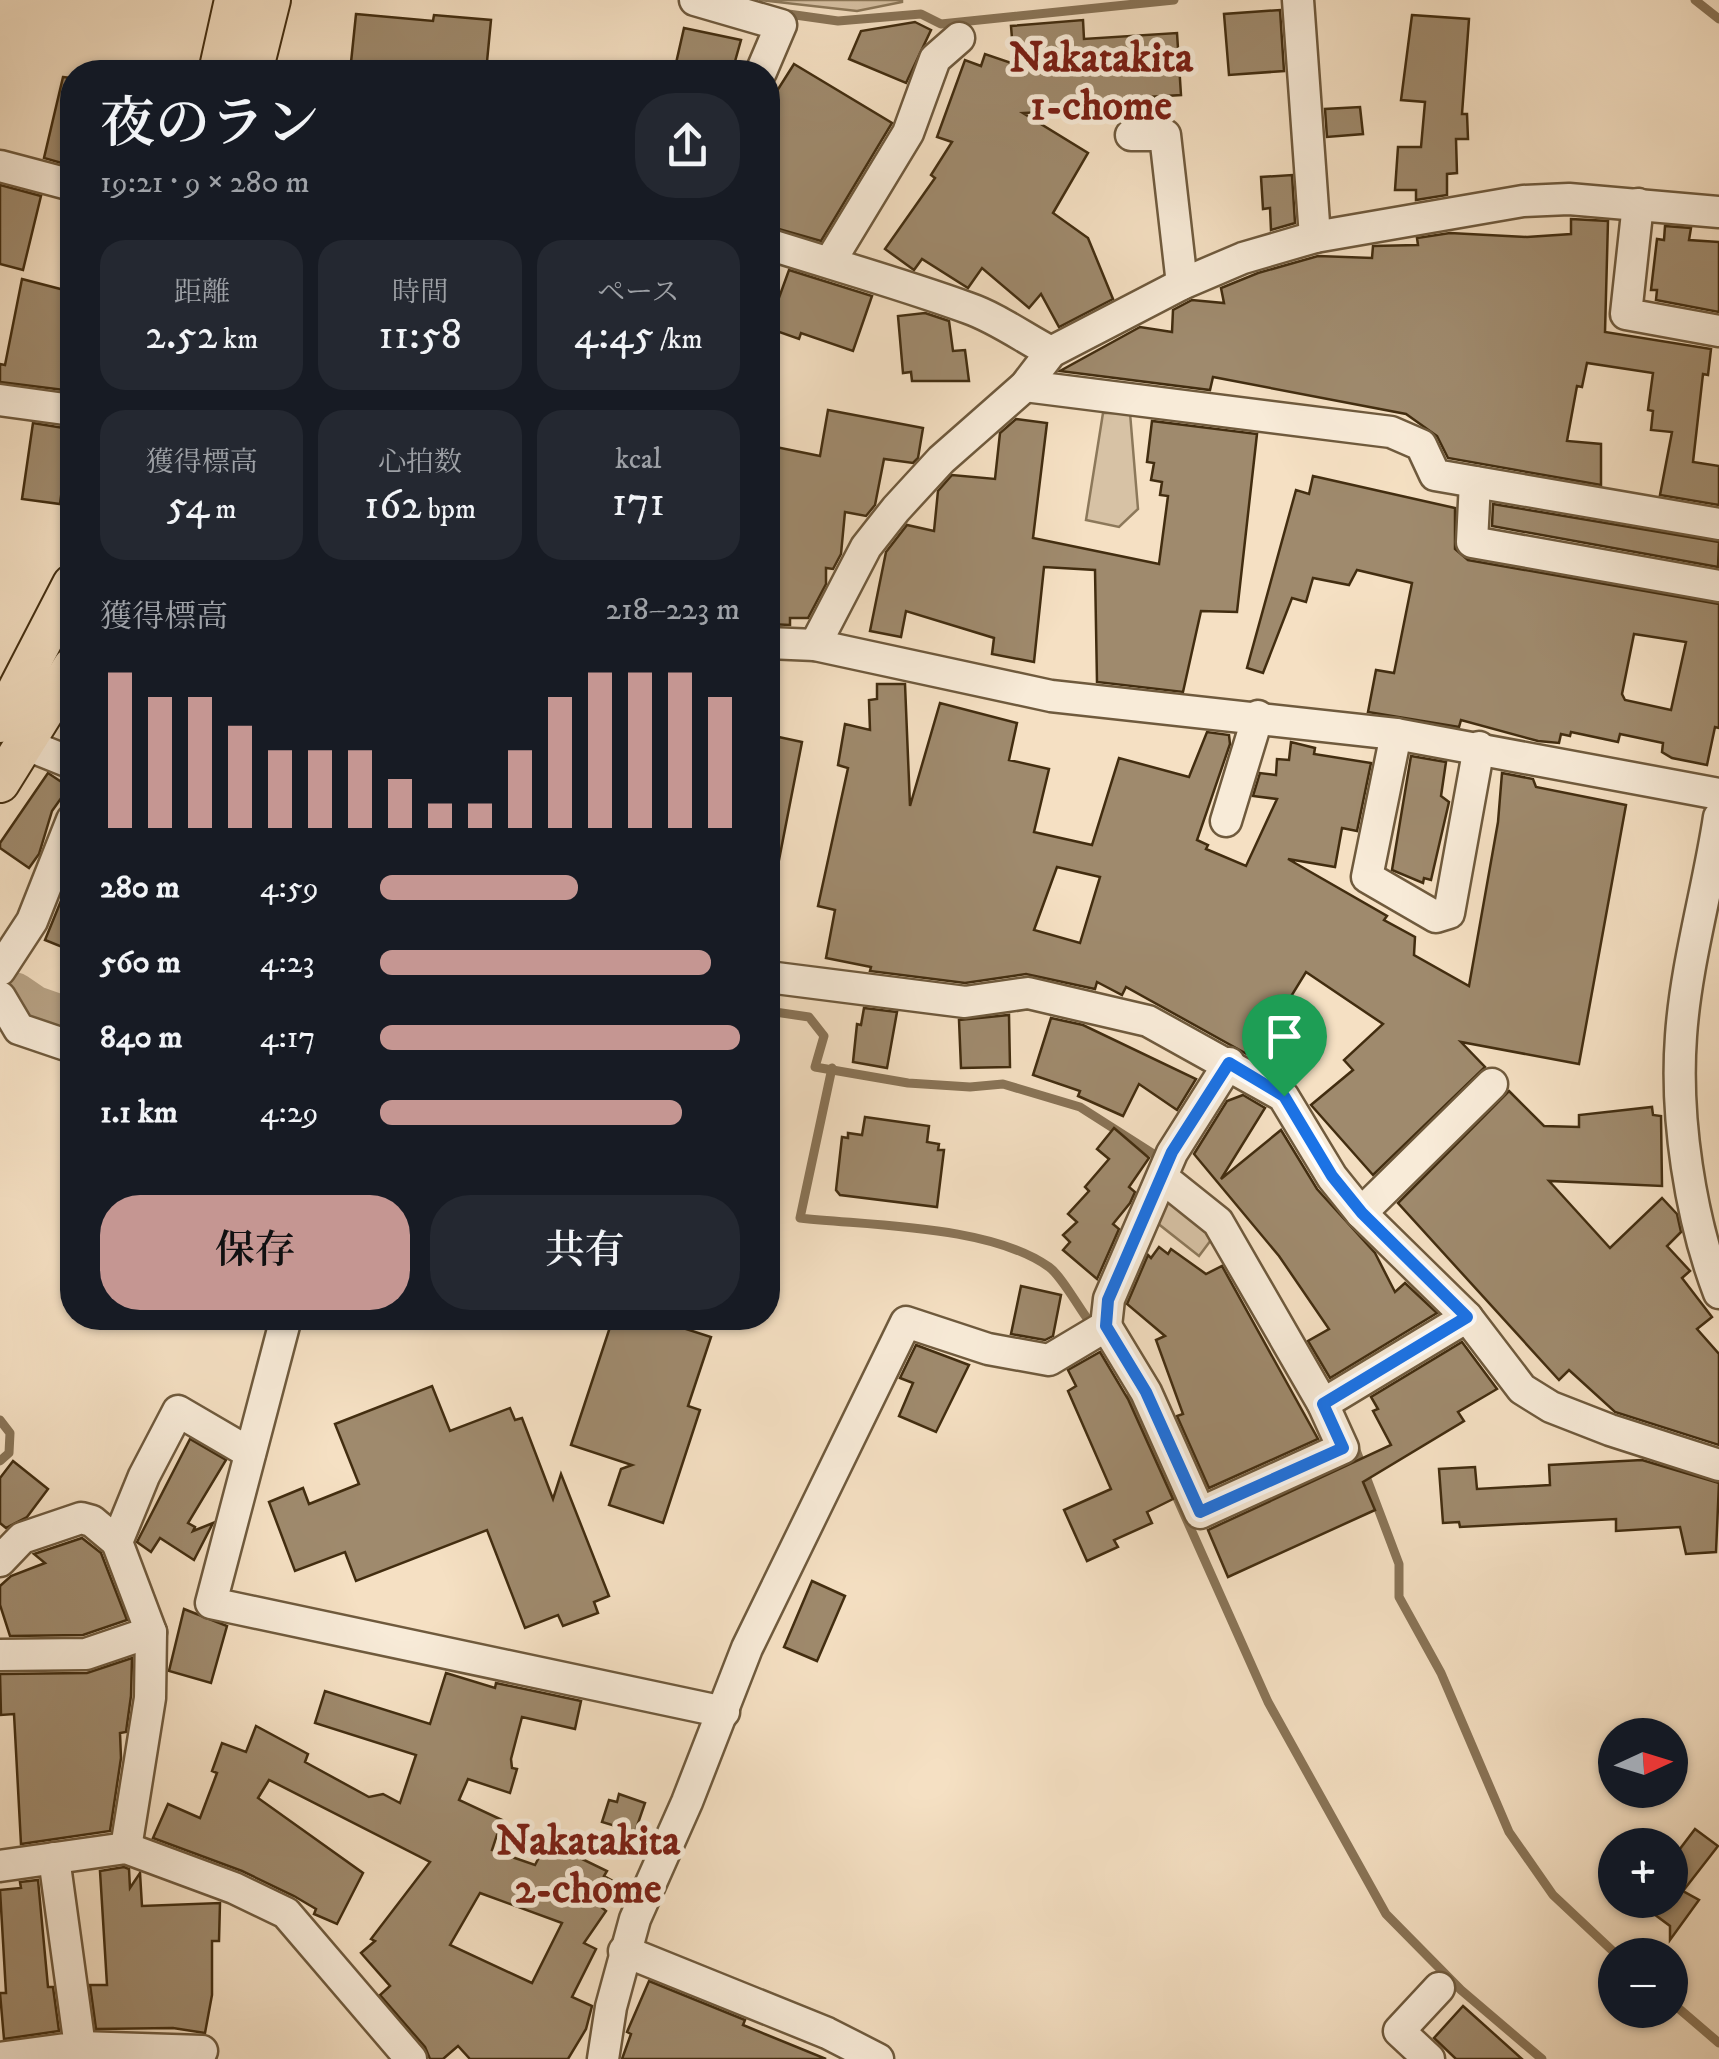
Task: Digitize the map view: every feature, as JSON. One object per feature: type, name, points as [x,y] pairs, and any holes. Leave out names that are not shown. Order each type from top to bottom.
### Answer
[{"type":"main road","points":[[221,60],[234,0]]},
{"type":"main road","points":[[256,60],[270,0]]},
{"type":"main road","points":[[0,784],[13,734],[60,615]]},
{"type":"main road","points":[[13,734],[60,681]]},
{"type":"street","points":[[695,0],[781,25],[766,60]]},
{"type":"street","points":[[1298,0],[1315,237]]},
{"type":"street","points":[[830,260],[908,133],[935,59],[959,38]]},
{"type":"street","points":[[1131,134],[1178,134],[1182,284]]},
{"type":"street","points":[[0,166],[60,181]]},
{"type":"street","points":[[814,645],[866,547],[896,508],[942,460],[1025,386],[1051,352],[1182,284],[1243,258],[1315,237],[1523,201],[1638,204],[1719,212]]},
{"type":"street","points":[[1638,204],[1626,314],[1719,330]]},
{"type":"street","points":[[780,247],[971,308],[1051,352]]},
{"type":"street","points":[[1025,386],[1392,432],[1421,445],[1435,475],[1719,524]]},
{"type":"street","points":[[0,400],[60,408]]},
{"type":"street","points":[[1475,482],[1472,542],[1719,586]]},
{"type":"street","points":[[780,644],[814,645],[1051,696],[1396,734],[1719,794]]},
{"type":"street","points":[[1226,821],[1258,716]]},
{"type":"street","points":[[13,734],[60,757]]},
{"type":"street","points":[[1396,734],[1367,877],[1436,917],[1449,913],[1479,747]]},
{"type":"street","points":[[1719,818],[1681,1036],[1684,1123],[1696,1205],[1719,1293]]},
{"type":"street","points":[[0,970],[32,921],[60,850]]},
{"type":"street","points":[[780,979],[964,1002],[1028,994],[1148,1022],[1229,1063],[1284,1096],[1332,1176],[1362,1213],[1467,1317],[1522,1389],[1552,1407],[1719,1465]]},
{"type":"street","points":[[0,998],[19,1029],[60,1042]]},
{"type":"street","points":[[1163,1178],[1218,1222],[1323,1404],[1343,1448],[1200,1512],[1146,1392],[1106,1326],[1108,1300],[1172,1152],[1229,1063]]},
{"type":"street","points":[[1362,1213],[1492,1084]]},
{"type":"street","points":[[1323,1404],[1467,1317]]},
{"type":"street","points":[[603,2059],[624,1951],[724,1712],[738,1669],[799,1535],[906,1322],[988,1348],[1049,1360],[1106,1326]]},
{"type":"street","points":[[283,1330],[211,1603],[724,1712]]},
{"type":"street","points":[[118,1542],[144,1476],[178,1411],[250,1453]]},
{"type":"street","points":[[0,1561],[22,1538],[80,1518],[92,1521],[118,1542],[150,1632],[150,1698],[126,1848]]},
{"type":"street","points":[[0,1655],[86,1654],[150,1632]]},
{"type":"street","points":[[0,1866],[126,1848],[234,1888],[286,1913],[411,2059]]},
{"type":"street","points":[[54,1858],[80,2046]]},
{"type":"street","points":[[624,1951],[826,2033],[878,2059]]},
{"type":"street","points":[[1430,2059],[1399,2032],[1439,1988]]},
{"type":"street","points":[[0,2058],[80,2046],[202,2051]]},
{"type":"shaded area","points":[[759,0],[902,0],[902,2],[857,11]]},
{"type":"shaded area","points":[[1103,413],[1130,413],[1138,509],[1119,527],[1086,520]]},
{"type":"shaded area","points":[[1166,1199],[1214,1236],[1199,1256],[1156,1222]]},
{"type":"building","points":[[1280,10],[1284,71],[1229,75],[1224,14]]},
{"type":"building","points":[[356,14],[433,21],[434,15],[491,20],[487,60],[351,60]]},
{"type":"building","points":[[1412,15],[1469,19],[1462,114],[1467,114],[1468,139],[1456,139],[1457,173],[1447,174],[1447,195],[1416,200],[1416,190],[1395,190],[1398,147],[1421,147],[1425,102],[1401,100]]},
{"type":"building","points":[[1083,20],[1084,39],[1177,33],[1181,95],[1082,101],[1083,110],[1023,113],[1088,153],[1053,213],[1088,238],[1113,299],[1059,327],[1041,294],[1029,308],[982,268],[968,288],[922,259],[914,270],[885,249],[935,178],[931,175],[952,142],[937,137],[965,60],[981,66],[985,54],[1014,64],[1011,26]]},
{"type":"building","points":[[915,22],[931,30],[906,83],[849,59],[861,31]]},
{"type":"building","points":[[684,28],[741,40],[735,60],[677,60]]},
{"type":"building","points":[[794,64],[892,123],[821,241],[780,229],[780,86]]},
{"type":"building","points":[[60,90],[60,163],[44,158]]},
{"type":"building","points":[[1360,107],[1363,134],[1327,137],[1325,109]]},
{"type":"building","points":[[1292,175],[1295,223],[1271,230],[1270,208],[1263,209],[1261,177]]},
{"type":"building","points":[[0,185],[41,196],[23,270],[0,264]]},
{"type":"building","points":[[1571,219],[1608,221],[1605,332],[1711,349],[1708,375],[1703,374],[1693,462],[1719,466],[1719,505],[1660,495],[1672,432],[1651,430],[1653,411],[1648,410],[1653,373],[1587,363],[1582,387],[1577,386],[1567,441],[1601,444],[1601,485],[1448,458],[1437,436],[1406,414],[1213,377],[1210,390],[1060,371],[1140,327],[1172,332],[1173,310],[1192,300],[1224,303],[1221,288],[1258,273],[1318,256],[1372,258],[1373,246],[1418,245],[1417,238],[1450,233],[1527,237],[1571,234]]},
{"type":"building","points":[[1665,226],[1691,228],[1689,240],[1719,242],[1719,312],[1656,300],[1657,290],[1651,290],[1657,239],[1664,240]]},
{"type":"building","points":[[789,270],[872,296],[853,351],[801,333],[799,339],[780,332],[780,295]]},
{"type":"building","points":[[22,279],[60,289],[60,390],[0,382],[0,364],[5,365]]},
{"type":"building","points":[[925,313],[949,321],[953,351],[965,350],[969,381],[912,381],[911,372],[903,373],[898,316]]},
{"type":"building","points":[[828,410],[923,428],[918,458],[913,463],[884,459],[875,505],[866,516],[845,512],[841,554],[833,569],[826,568],[826,584],[808,618],[790,618],[790,625],[780,625],[780,448],[820,456]]},
{"type":"building","points":[[1016,419],[1047,423],[1033,538],[1159,564],[1168,496],[1160,495],[1162,482],[1151,480],[1154,463],[1147,462],[1152,421],[1257,434],[1237,612],[1201,611],[1183,692],[1097,682],[1095,570],[1044,567],[1034,662],[992,654],[994,638],[906,611],[901,637],[870,631],[886,552],[907,525],[934,531],[938,491],[952,475],[995,479],[1000,433]]},
{"type":"building","points":[[33,423],[60,427],[60,504],[22,499]]},
{"type":"building","points":[[1313,476],[1455,508],[1455,549],[1468,560],[1719,604],[1719,728],[1715,727],[1707,765],[1672,758],[1662,752],[1663,743],[1620,734],[1618,742],[1571,732],[1570,736],[1561,734],[1559,743],[1461,720],[1459,727],[1368,712],[1376,670],[1394,673],[1412,583],[1357,570],[1349,585],[1313,578],[1306,602],[1292,598],[1263,673],[1247,668],[1296,490],[1309,494]],"holes":[[[1634,634],[1686,642],[1671,710],[1625,700],[1622,694]]]},
{"type":"building","points":[[1493,504],[1719,542],[1718,567],[1492,526]]},
{"type":"building","points":[[877,684],[905,684],[910,806],[940,703],[1017,723],[1009,760],[1049,769],[1034,832],[1092,845],[1119,758],[1189,777],[1207,732],[1229,735],[1230,744],[1197,840],[1208,845],[1206,849],[1246,866],[1277,799],[1253,796],[1260,773],[1276,775],[1277,759],[1289,760],[1291,742],[1315,748],[1314,754],[1371,763],[1357,831],[1342,828],[1335,867],[1288,859],[1387,916],[1384,920],[1415,937],[1414,955],[1469,986],[1498,822],[1502,773],[1533,779],[1536,787],[1626,805],[1579,1064],[1461,1042],[1485,1067],[1373,1175],[1311,1105],[1353,1070],[1344,1060],[1383,1024],[1306,972],[1282,1011],[1306,1026],[1301,1034],[1308,1039],[1285,1076],[1267,1060],[1263,1063],[1126,987],[1122,995],[1097,982],[1095,989],[1026,974],[965,983],[870,971],[871,967],[826,958],[835,910],[818,906],[848,768],[838,765],[845,724],[870,730],[869,700],[877,699]],"holes":[[[1057,867],[1100,877],[1080,943],[1034,930]]]},
{"type":"building","points":[[780,737],[802,742],[780,855]]},
{"type":"building","points":[[1411,756],[1446,762],[1441,796],[1449,802],[1431,880],[1424,878],[1423,883],[1392,870]]},
{"type":"building","points":[[48,773],[60,781],[60,800],[52,811],[39,854],[29,868],[0,848]]},
{"type":"building","points":[[60,903],[60,946],[45,940]]},
{"type":"building","points":[[864,1008],[897,1012],[887,1068],[853,1062],[857,1024],[861,1025]]},
{"type":"building","points":[[1009,1015],[1010,1067],[961,1068],[959,1020]]},
{"type":"building","points":[[1051,1018],[1083,1025],[1196,1079],[1177,1110],[1139,1084],[1123,1116],[1078,1096],[1080,1091],[1033,1075]]},
{"type":"building","points":[[1509,1091],[1544,1126],[1579,1127],[1579,1115],[1652,1107],[1653,1115],[1661,1116],[1662,1186],[1549,1181],[1610,1248],[1662,1198],[1677,1214],[1681,1232],[1667,1246],[1690,1271],[1682,1278],[1712,1317],[1697,1329],[1719,1354],[1719,1445],[1615,1412],[1569,1370],[1559,1380],[1398,1203]]},
{"type":"building","points":[[1243,1095],[1265,1108],[1221,1179],[1281,1130],[1317,1189],[1375,1253],[1395,1292],[1405,1283],[1437,1313],[1330,1378],[1308,1341],[1329,1329],[1279,1256],[1194,1154],[1227,1101]]},
{"type":"building","points":[[865,1117],[929,1126],[927,1142],[939,1144],[938,1150],[944,1150],[937,1207],[840,1195],[836,1190],[842,1137],[848,1138],[848,1133],[862,1135]]},
{"type":"building","points":[[1114,1128],[1149,1158],[1129,1187],[1135,1192],[1130,1203],[1113,1224],[1119,1229],[1097,1279],[1063,1250],[1070,1242],[1063,1235],[1077,1222],[1068,1214],[1089,1191],[1085,1187],[1109,1159],[1097,1149]]},
{"type":"building","points":[[1159,1247],[1168,1254],[1171,1249],[1206,1274],[1222,1266],[1318,1439],[1209,1488],[1177,1416],[1183,1414],[1156,1340],[1165,1336],[1127,1304],[1148,1255],[1151,1258]]},
{"type":"building","points":[[1021,1286],[1061,1295],[1053,1336],[1045,1340],[1011,1334]]},
{"type":"building","points":[[609,1330],[689,1330],[711,1337],[688,1406],[700,1410],[663,1523],[609,1505],[621,1469],[632,1465],[571,1445]]},
{"type":"building","points":[[1462,1342],[1497,1389],[1458,1412],[1464,1421],[1363,1482],[1375,1510],[1228,1577],[1208,1530],[1391,1445],[1373,1411],[1378,1409],[1371,1397]]},
{"type":"building","points":[[916,1345],[969,1365],[936,1432],[899,1416],[913,1383],[900,1378]]},
{"type":"building","points":[[1100,1352],[1128,1399],[1173,1499],[1147,1512],[1152,1523],[1114,1540],[1118,1547],[1087,1561],[1064,1510],[1111,1489],[1068,1391],[1076,1386],[1068,1370]]},
{"type":"building","points":[[432,1386],[450,1431],[510,1408],[515,1420],[522,1418],[553,1499],[561,1474],[609,1596],[594,1602],[598,1613],[563,1626],[558,1615],[525,1628],[487,1530],[356,1581],[345,1552],[295,1571],[269,1502],[303,1488],[309,1504],[359,1484],[335,1424]]},
{"type":"building","points":[[190,1439],[226,1460],[188,1523],[195,1527],[193,1531],[213,1523],[194,1560],[160,1538],[151,1552],[137,1542]]},
{"type":"building","points":[[1642,1460],[1719,1483],[1716,1552],[1686,1554],[1680,1527],[1616,1531],[1616,1519],[1460,1527],[1459,1522],[1443,1523],[1439,1469],[1475,1467],[1477,1489],[1550,1485],[1549,1465]]},
{"type":"building","points":[[13,1461],[48,1489],[27,1517],[6,1528],[0,1523],[0,1478]]},
{"type":"building","points":[[82,1538],[101,1553],[127,1620],[83,1635],[10,1636],[0,1605],[0,1586],[11,1576],[45,1563],[34,1554]]},
{"type":"building","points":[[812,1581],[845,1596],[817,1661],[784,1647]]},
{"type":"building","points":[[184,1609],[227,1626],[211,1683],[169,1671]]},
{"type":"building","points":[[132,1658],[131,1696],[126,1732],[120,1733],[121,1758],[110,1831],[21,1844],[14,1714],[1,1715],[0,1674],[87,1673]]},
{"type":"building","points":[[446,1673],[495,1688],[496,1683],[581,1701],[575,1729],[522,1717],[511,1759],[512,1768],[517,1769],[510,1793],[468,1779],[459,1800],[502,1820],[492,1850],[535,1865],[547,1842],[607,1871],[604,1876],[613,1881],[601,1907],[606,1911],[584,1943],[596,1949],[572,1997],[592,2006],[586,2029],[568,2059],[470,2059],[458,2046],[443,2059],[430,2059],[425,2047],[380,1995],[390,1986],[361,1953],[375,1941],[371,1939],[430,1862],[269,1780],[258,1798],[363,1873],[337,1924],[314,1914],[316,1909],[294,1896],[242,1871],[153,1838],[168,1804],[200,1818],[217,1773],[212,1771],[222,1743],[246,1752],[256,1726],[308,1754],[305,1762],[369,1797],[383,1794],[400,1803],[416,1755],[315,1723],[325,1691],[430,1724]],"holes":[[[480,1893],[562,1923],[532,1983],[450,1945]]]},
{"type":"building","points":[[619,1794],[645,1803],[635,1832],[602,1822],[609,1800],[617,1802]]},
{"type":"building","points":[[1695,1829],[1718,1846],[1688,1885],[1688,1838]]},
{"type":"building","points":[[129,1869],[130,1888],[140,1873],[142,1906],[220,1903],[219,1941],[212,1941],[212,1995],[205,2033],[173,2028],[96,2029],[90,1985],[107,1985],[100,1871]]},
{"type":"building","points":[[38,1880],[48,1987],[53,1987],[59,2031],[4,2039],[0,1993],[6,1993],[0,1890],[21,1888],[20,1882]]},
{"type":"building","points":[[1688,1894],[1699,1900],[1688,1915]]},
{"type":"building","points":[[1659,1918],[1686,1918],[1671,1938],[1670,1926]]},
{"type":"building","points":[[649,1981],[745,2020],[743,2025],[826,2059],[622,2059],[631,2034],[627,2032]]},
{"type":"building","points":[[1463,2006],[1522,2059],[1456,2059],[1434,2038]]},
{"type":"waterway","points":[[781,13],[838,21],[921,14],[941,24],[1174,0]]},
{"type":"waterway","points":[[1695,0],[1719,19]]},
{"type":"waterway","points":[[13,998],[32,1011],[60,1021]]},
{"type":"waterway","points":[[780,1013],[809,1017],[824,1036],[815,1067],[908,1083],[970,1087],[1003,1084],[1080,1107],[1163,1160]]},
{"type":"waterway","points":[[832,1068],[800,1218],[963,1235],[1024,1253],[1054,1272],[1095,1329]]},
{"type":"waterway","points":[[1131,1395],[1268,1702],[1386,1914],[1461,1990],[1542,2059]]},
{"type":"waterway","points":[[0,1420],[10,1433],[9,1453],[0,1461]]},
{"type":"waterway","points":[[1353,1442],[1399,1564],[1399,1597],[1441,1673],[1509,1832],[1553,1895],[1599,1938]]},
{"type":"waterway","points":[[1688,2016],[1719,2043]]},
{"type":"district","name":"Nakatakita 1-chome","points":[[1101,83]]},
{"type":"district","name":"Nakatakita 2-chome","points":[[588,1866]]},
{"type":"route","points":[[1229,1063],[1284,1096],[1332,1176],[1362,1213],[1467,1317],[1323,1404],[1343,1448],[1200,1512],[1146,1392],[1106,1326],[1108,1300],[1172,1152],[1229,1063]]}]
